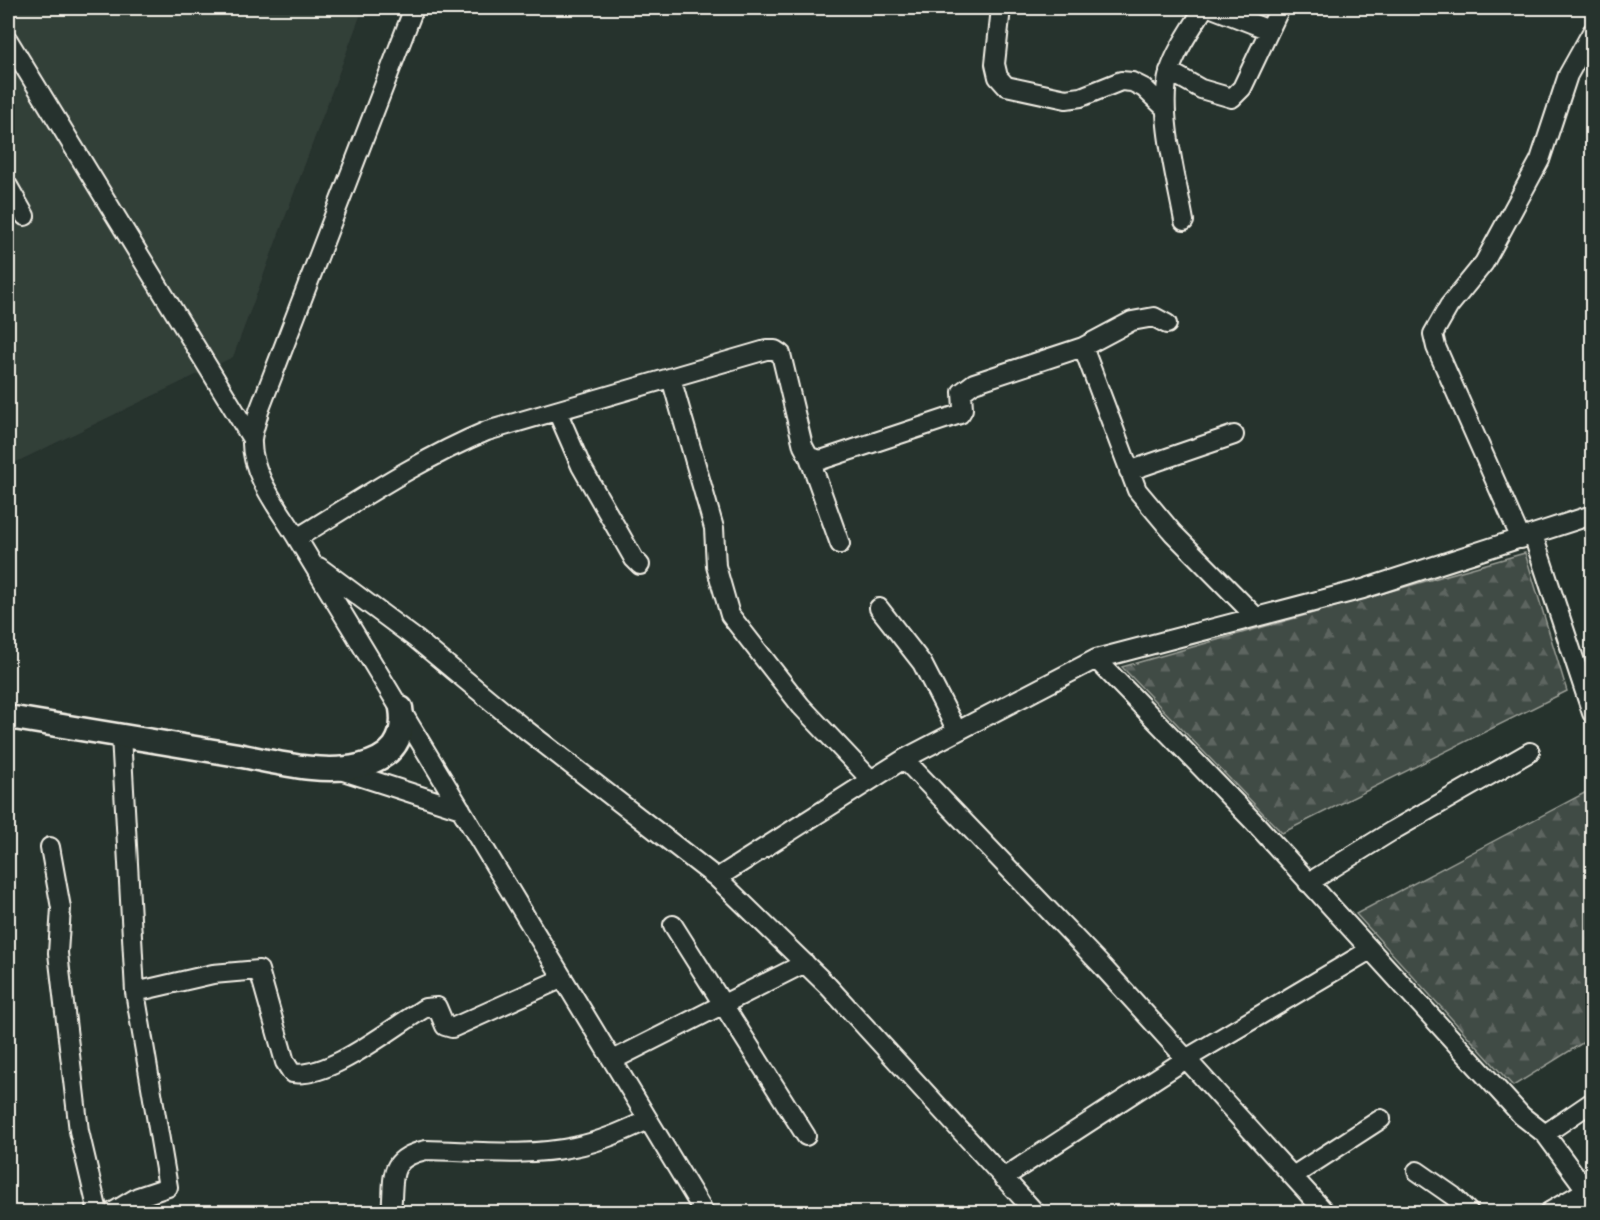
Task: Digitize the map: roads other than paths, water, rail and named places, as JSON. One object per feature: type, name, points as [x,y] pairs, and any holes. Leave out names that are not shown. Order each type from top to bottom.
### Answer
[{"type":"main road","points":[[8,717],[278,762],[336,768],[357,766],[386,755],[396,744],[402,732],[401,708]]},
{"type":"street","points":[[414,8],[259,411],[252,439],[255,461],[264,483],[310,561],[704,1212]]},
{"type":"street","points":[[1001,8],[994,64],[998,77],[1006,86],[1066,99],[1082,97],[1121,81],[1132,82],[1144,88],[1165,108]]},
{"type":"street","points":[[1184,221],[1165,108],[1170,71],[1204,8]]},
{"type":"street","points":[[1212,8],[1269,30]]},
{"type":"street","points":[[1170,71],[1201,90],[1233,98],[1242,88],[1280,8]]},
{"type":"street","points":[[1593,32],[1568,75],[1540,160],[1484,263],[1444,313],[1433,334],[1436,348],[1527,537],[1593,713]]},
{"type":"street","points":[[8,40],[252,439]]},
{"type":"street","points":[[8,186],[25,216]]},
{"type":"street","points":[[809,457],[815,460],[830,458],[957,415],[963,410],[962,393],[974,383],[1083,348],[1132,321],[1154,317],[1167,324]]},
{"type":"street","points":[[1083,348],[1130,471],[1142,496],[1173,533],[1256,617]]},
{"type":"street","points":[[297,538],[399,475],[454,445],[487,431],[766,350],[775,350],[781,354],[785,362],[797,425],[840,544]]},
{"type":"street","points":[[671,378],[714,528],[716,566],[730,615],[801,706],[871,780]]},
{"type":"street","points":[[557,411],[581,466],[634,559],[640,565]]},
{"type":"street","points":[[1130,471],[1234,435]]},
{"type":"street","points":[[717,878],[904,759],[1096,659],[1363,589],[1593,515]]},
{"type":"street","points":[[310,561],[416,639],[521,726],[717,878],[805,963],[1035,1212]]},
{"type":"street","points":[[879,608],[922,663],[957,731]]},
{"type":"street","points":[[1096,659],[1254,822],[1522,1116],[1545,1134],[1586,1192],[1588,1212]]},
{"type":"street","points":[[113,1212],[138,1197],[168,1187],[135,992],[121,735]]},
{"type":"street","points":[[1308,882],[1530,752]]},
{"type":"street","points":[[904,759],[1102,966],[1325,1212]]},
{"type":"street","points":[[336,768],[461,809]]},
{"type":"street","points":[[50,847],[60,908],[58,953],[79,1131],[98,1212]]},
{"type":"street","points":[[673,925],[723,1003],[765,1075],[806,1136]]},
{"type":"street","points":[[1003,1178],[1186,1059],[1370,950]]},
{"type":"street","points":[[613,1060],[805,963]]},
{"type":"street","points":[[135,992],[213,974],[259,970],[285,1062],[292,1073],[300,1074],[326,1068],[425,1008],[437,1007],[445,1026],[452,1028],[563,978]]},
{"type":"street","points":[[1545,1134],[1593,1102]]},
{"type":"street","points":[[1293,1176],[1381,1119]]},
{"type":"street","points":[[391,1212],[394,1171],[402,1158],[412,1153],[426,1150],[553,1150],[575,1147],[619,1134],[648,1120]]},
{"type":"street","points":[[1417,1171],[1453,1196],[1469,1212]]},
{"type":"street","points":[[1549,1212],[1586,1192]]}]
